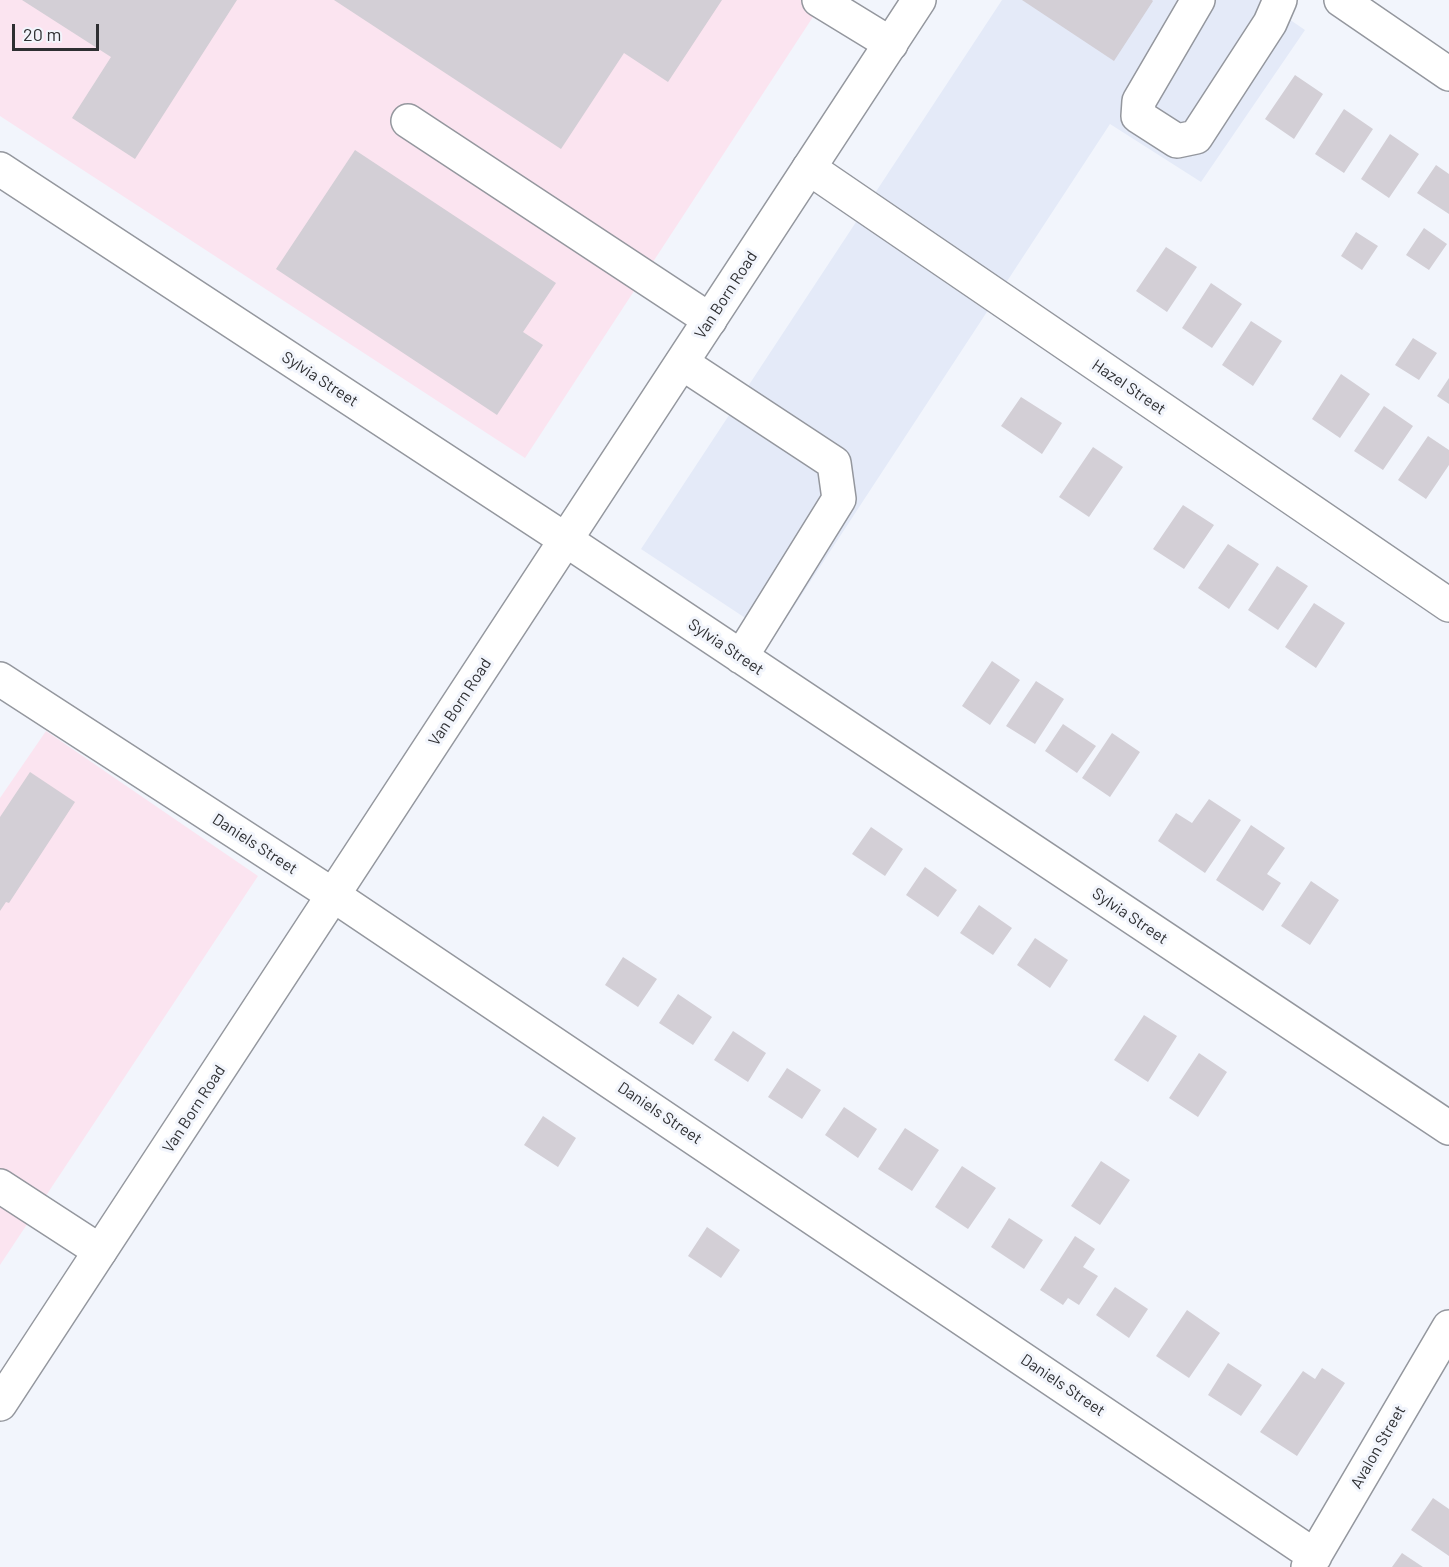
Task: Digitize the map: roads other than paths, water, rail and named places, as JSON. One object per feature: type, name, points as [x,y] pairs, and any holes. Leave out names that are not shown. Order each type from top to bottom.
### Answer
[{"type":"street","points":[[819,0],[891,44]]},
{"type":"street","name":"Van Born Road","points":[[0,1404],[920,0]]},
{"type":"street","points":[[1198,0],[1139,101],[1138,116],[1177,141],[1196,137],[1270,23],[1280,0]]},
{"type":"street","points":[[1341,0],[1449,74]]},
{"type":"street","points":[[408,122],[710,320]]},
{"type":"street","name":"Hazel Street","points":[[809,168],[1449,605]]},
{"type":"street","name":"Sylvia Street","points":[[0,169],[566,540],[1449,1128]]},
{"type":"street","points":[[681,363],[834,463],[839,499],[741,657]]},
{"type":"street","name":"Daniels Street","points":[[0,679],[333,895],[1311,1561]]},
{"type":"street","points":[[0,1186],[100,1251]]},
{"type":"street","name":"Avalon Street","points":[[1311,1561],[1449,1327]]}]
